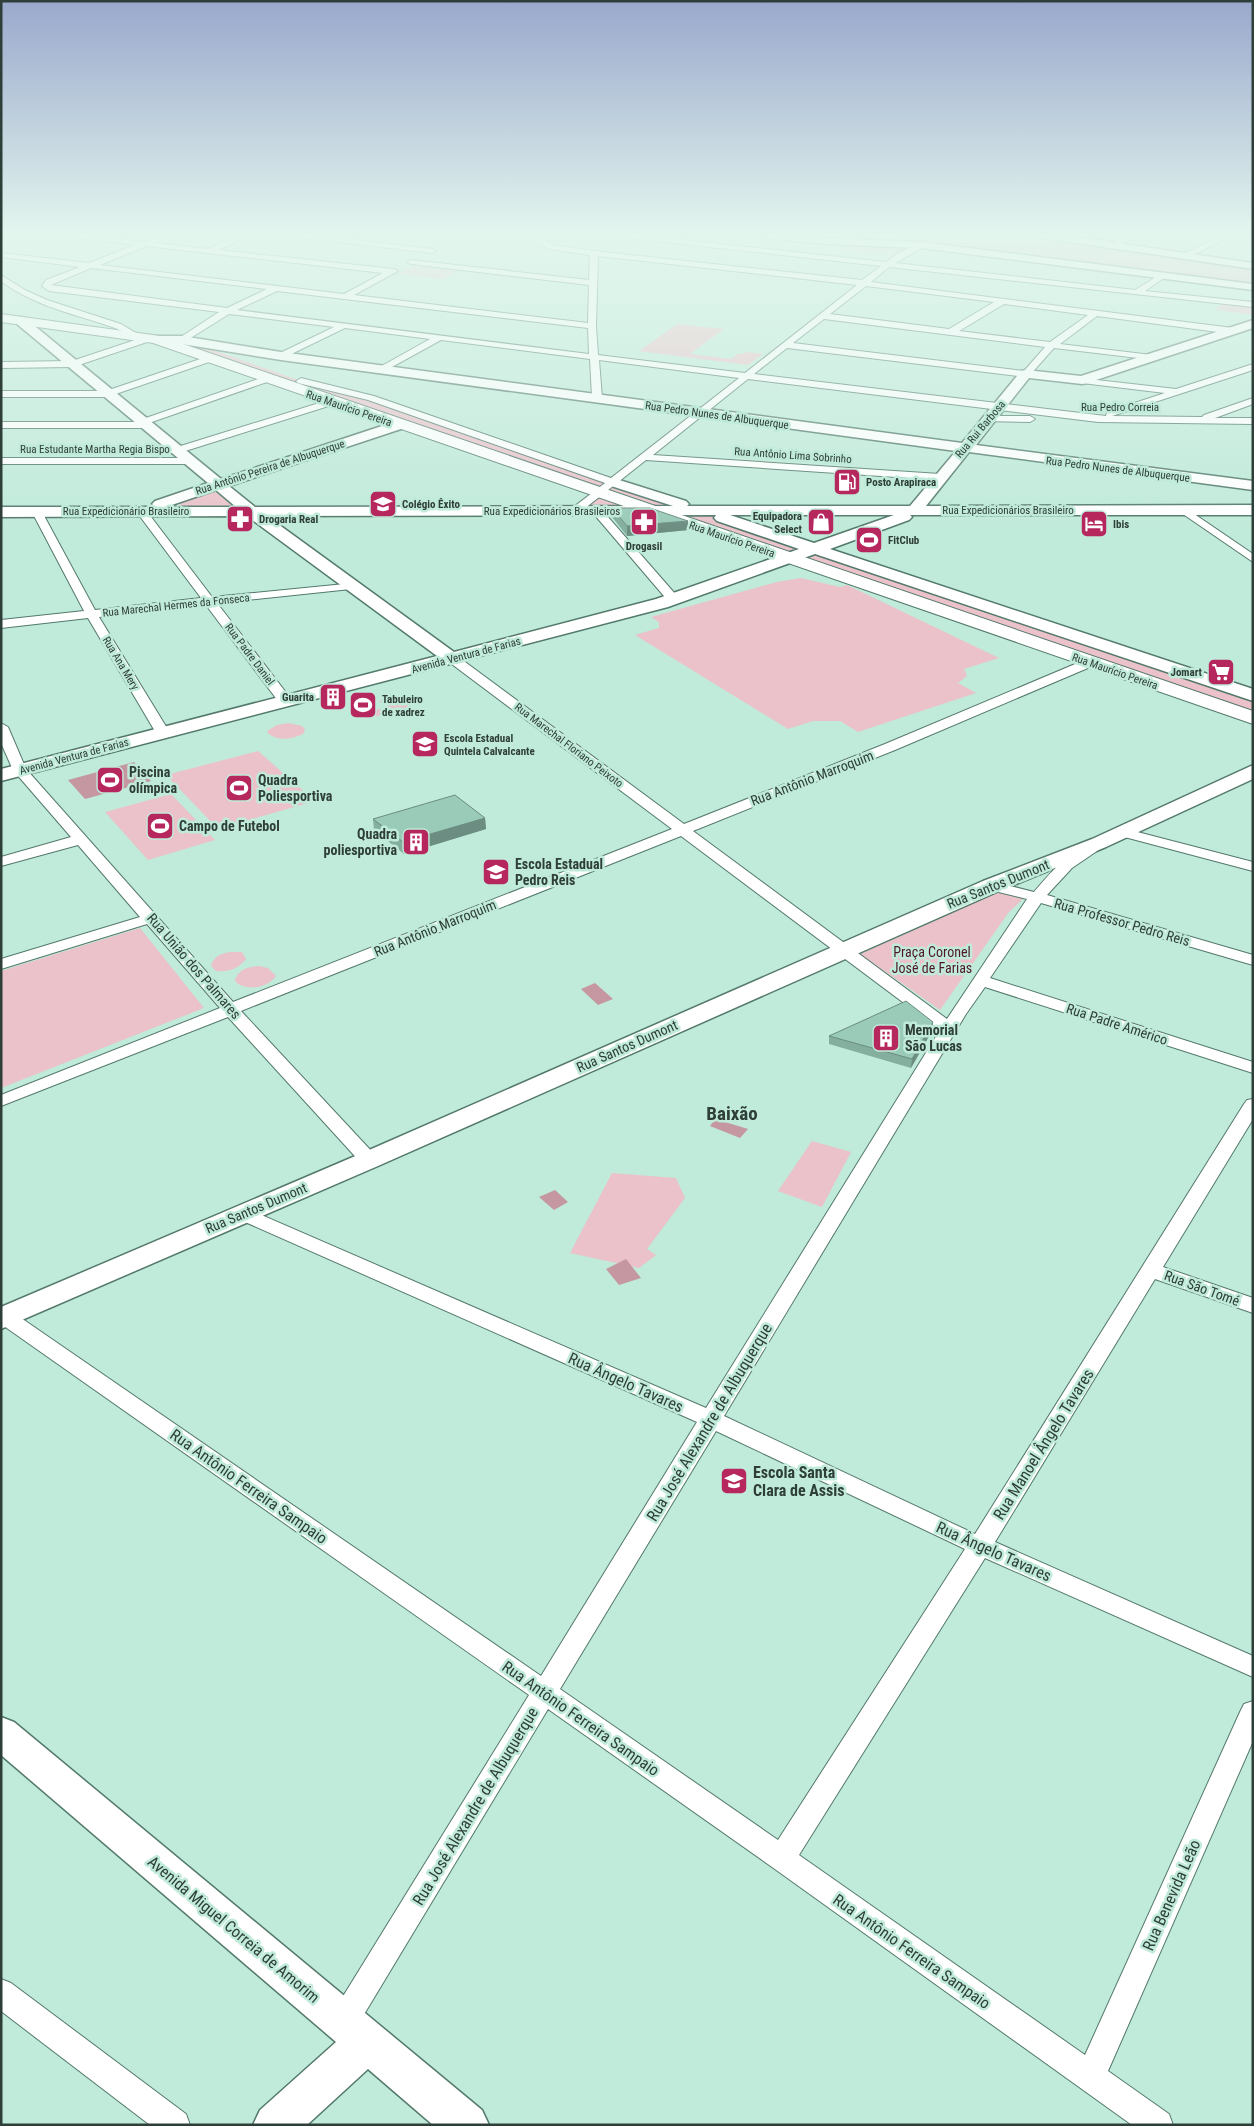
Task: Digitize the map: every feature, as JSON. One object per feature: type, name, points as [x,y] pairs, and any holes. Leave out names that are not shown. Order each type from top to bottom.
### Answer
[{"type":"main road","name":"Rua Maurício Pereira","points":[[114,333],[178,343],[209,359],[267,380],[791,558],[1253,718]]},
{"type":"street","name":"Rua Marechal Floriano Peixoto","points":[[36,333],[175,451],[250,511],[683,828],[950,1029]]},
{"type":"street","points":[[178,343],[191,333]]},
{"type":"street","points":[[281,356],[329,333]]},
{"type":"street","points":[[410,333],[1101,419],[1253,367]]},
{"type":"street","points":[[592,333],[597,398]]},
{"type":"street","points":[[575,511],[801,333]]},
{"type":"street","points":[[960,333],[1152,358]]},
{"type":"street","name":"Rua Rui Barbosa","points":[[918,511],[940,477],[1026,374],[1064,333]]},
{"type":"street","points":[[1082,380],[1226,333]]},
{"type":"street","points":[[381,370],[440,337]]},
{"type":"street","points":[[1,365],[74,364],[152,339]]},
{"type":"street","name":"Rua Pedro Nunes de Albuquerque","points":[[178,343],[1253,486]]},
{"type":"street","points":[[786,345],[1177,392]]},
{"type":"street","points":[[1,394],[107,394],[209,359]]},
{"type":"street","points":[[1,425],[144,424],[267,380]]},
{"type":"street","points":[[301,381],[371,398],[612,482]]},
{"type":"street","points":[[1197,420],[1253,401]]},
{"type":"street","points":[[175,451],[332,402]]},
{"type":"street","name":"Rua Pedro Correia","points":[[988,419],[1253,421]]},
{"type":"street","name":"Rua Antônio Pereira de Albuquerque","points":[[142,511],[217,484],[399,425]]},
{"type":"street","points":[[512,447],[552,450]]},
{"type":"street","name":"Rua Antônio Lima Sobrinho","points":[[644,457],[940,477]]},
{"type":"street","name":"Rua Estudante Martha Regia Bispo","points":[[1,461],[189,461]]},
{"type":"street","name":"Rua Maurício Pereira","points":[[612,482],[1253,695]]},
{"type":"street","name":"Rua Expedicionários Brasileiros","points":[[250,511],[699,510],[884,517]]},
{"type":"street","points":[[1184,510],[1253,559]]},
{"type":"street","name":"Rua Expedicionários Brasileiro","points":[[918,511],[1253,510]]},
{"type":"street","name":"Rua Padre Daniel","points":[[142,511],[286,702]]},
{"type":"street","name":"Rua Expedicionário Brasileiro","points":[[1,512],[250,511]]},
{"type":"street","points":[[597,511],[673,600]]},
{"type":"street","name":"Avenida Ventura de Farias","points":[[1,775],[453,659],[673,600],[816,549],[884,517],[918,511]]},
{"type":"street","name":"Rua Ana Mery","points":[[38,512],[92,615],[163,733]]},
{"type":"street","name":"Rua Marechal Hermes da Fonseca","points":[[1,624],[351,585]]},
{"type":"street","name":"Rua Antônio Marroquim","points":[[1,1101],[890,747],[1091,662]]},
{"type":"street","name":"Rua União dos Palmares","points":[[1,727],[20,770],[231,1010],[369,1160]]},
{"type":"street","name":"Rua Santos Dumont","points":[[3,1317],[369,1160],[991,886],[1099,843],[1253,771]]},
{"type":"street","points":[[1122,832],[1253,867]]},
{"type":"street","points":[[1,862],[81,840]]},
{"type":"street","name":"Rua José Alexandre de Albuquerque","points":[[356,2031],[544,1692],[958,1014],[982,981],[1036,897],[1065,866],[1099,843]]},
{"type":"street","name":"Rua Professor Pedro Reis","points":[[991,886],[1036,897],[1253,960]]},
{"type":"street","points":[[1,964],[152,918]]},
{"type":"street","name":"Rua Padre Américo","points":[[982,981],[1253,1068]]},
{"type":"street","name":"Rua Manoel Ângelo Tavares","points":[[782,1858],[980,1546],[1253,1104]]},
{"type":"street","name":"Rua Ângelo Tavares","points":[[243,1214],[710,1419],[980,1546],[1253,1667]]},
{"type":"street","name":"Rua São Tomé","points":[[1152,1270],[1253,1306]]},
{"type":"street","name":"Rua Antônio Ferreira Sampaio","points":[[3,1317],[782,1858],[1158,2125]]},
{"type":"street","name":"Rua Benevida Leão","points":[[1090,2077],[1253,1712]]},
{"type":"street","name":"Avenida Miguel Correia de Amorim","points":[[1,1733],[467,2125]]},
{"type":"street","points":[[1,1993],[175,2125]]},
{"type":"street","points":[[275,2125],[356,2031]]},
{"type":"green space","points":[[664,333],[718,333],[690,354],[731,359],[738,354],[746,352],[763,354],[748,365],[639,351]]},
{"type":"green space","points":[[177,343],[202,346],[301,381],[371,398],[613,482],[1253,695],[1253,718],[651,511],[575,511],[597,493]]},
{"type":"green space","points":[[212,488],[237,509],[151,509]]},
{"type":"green space","points":[[801,578],[840,587],[847,585],[999,658],[964,669],[967,676],[958,683],[976,693],[858,732],[840,721],[813,721],[788,729],[635,635],[659,628],[659,622],[651,617],[777,582]]},
{"type":"green space","points":[[396,697],[411,707],[366,719],[360,714],[387,707],[379,701]]},
{"type":"green space","points":[[289,723],[302,726],[305,729],[303,734],[281,739],[272,736],[267,731],[277,725]]},
{"type":"green space","name":"Quadra Poliesportiva","points":[[258,751],[315,801],[218,829],[166,775]]},
{"type":"green space","name":"Campo de Futebol","points":[[171,794],[215,840],[148,860],[105,812]]},
{"type":"green space","name":"Praça Coronel José de Farias","points":[[999,892],[1023,899],[1009,912],[940,1010],[860,954]]},
{"type":"green space","points":[[140,928],[204,1008],[1,1088],[1,971]]},
{"type":"green space","points":[[230,952],[242,952],[246,959],[240,965],[225,971],[216,971],[211,966],[218,956]]},
{"type":"green space","points":[[259,966],[268,968],[276,976],[268,983],[256,987],[244,987],[235,981],[238,974],[244,970]]},
{"type":"green space","points":[[812,1141],[851,1152],[822,1207],[778,1191]]},
{"type":"green space","points":[[612,1173],[676,1178],[685,1198],[647,1249],[656,1255],[639,1268],[570,1253]]},
{"type":"shaded area","name":"Piscina olímpica","points":[[134,762],[151,781],[85,799],[68,780]]},
{"type":"shaded area","points":[[595,983],[613,999],[598,1005],[581,989]]},
{"type":"shaded area","points":[[715,1119],[748,1129],[740,1138],[710,1126]]},
{"type":"shaded area","points":[[555,1190],[568,1202],[554,1210],[539,1197]]},
{"type":"shaded area","points":[[626,1259],[641,1278],[619,1285],[606,1269]]},
{"type":"building","points":[[612,508],[650,508],[688,521],[627,526]]},
{"type":"building","points":[[455,795],[485,818],[403,842],[373,819]]},
{"type":"building","name":"Memorial São Lucas","points":[[906,1001],[933,1022],[912,1059],[829,1036]]},
{"type":"place","name":"Posto Arapiraca","points":[[847,482]]},
{"type":"place","name":"Colégio Êxito","points":[[383,504]]},
{"type":"place","name":"Drogaria Real","points":[[240,519]]},
{"type":"place","name":"Drogasil","points":[[644,522]]},
{"type":"place","name":"Equipadora Select","points":[[821,522]]},
{"type":"place","name":"Ibis","points":[[1094,524]]},
{"type":"place","name":"FitClub","points":[[869,540]]},
{"type":"place","name":"Jomart","points":[[1221,672]]},
{"type":"place","name":"Guarita","points":[[333,697]]},
{"type":"place","name":"Tabuleiro de xadrez","points":[[363,705]]},
{"type":"place","name":"Escola Estadual Quintela Calvalcante","points":[[425,744]]},
{"type":"place","name":"Piscina olímpica","points":[[110,780]]},
{"type":"place","name":"Quadra Poliesportiva","points":[[239,788]]},
{"type":"place","name":"Campo de Futebol","points":[[160,826]]},
{"type":"place","name":"Quadra poliesportiva","points":[[416,842]]},
{"type":"place","name":"Escola Estadual Pedro Reis","points":[[496,872]]},
{"type":"place","name":"Memorial São Lucas","points":[[886,1038]]},
{"type":"place","name":"Escola Santa Clara de Assis","points":[[734,1481]]},
{"type":"district","name":"Baixão","points":[[732,1113]]}]
